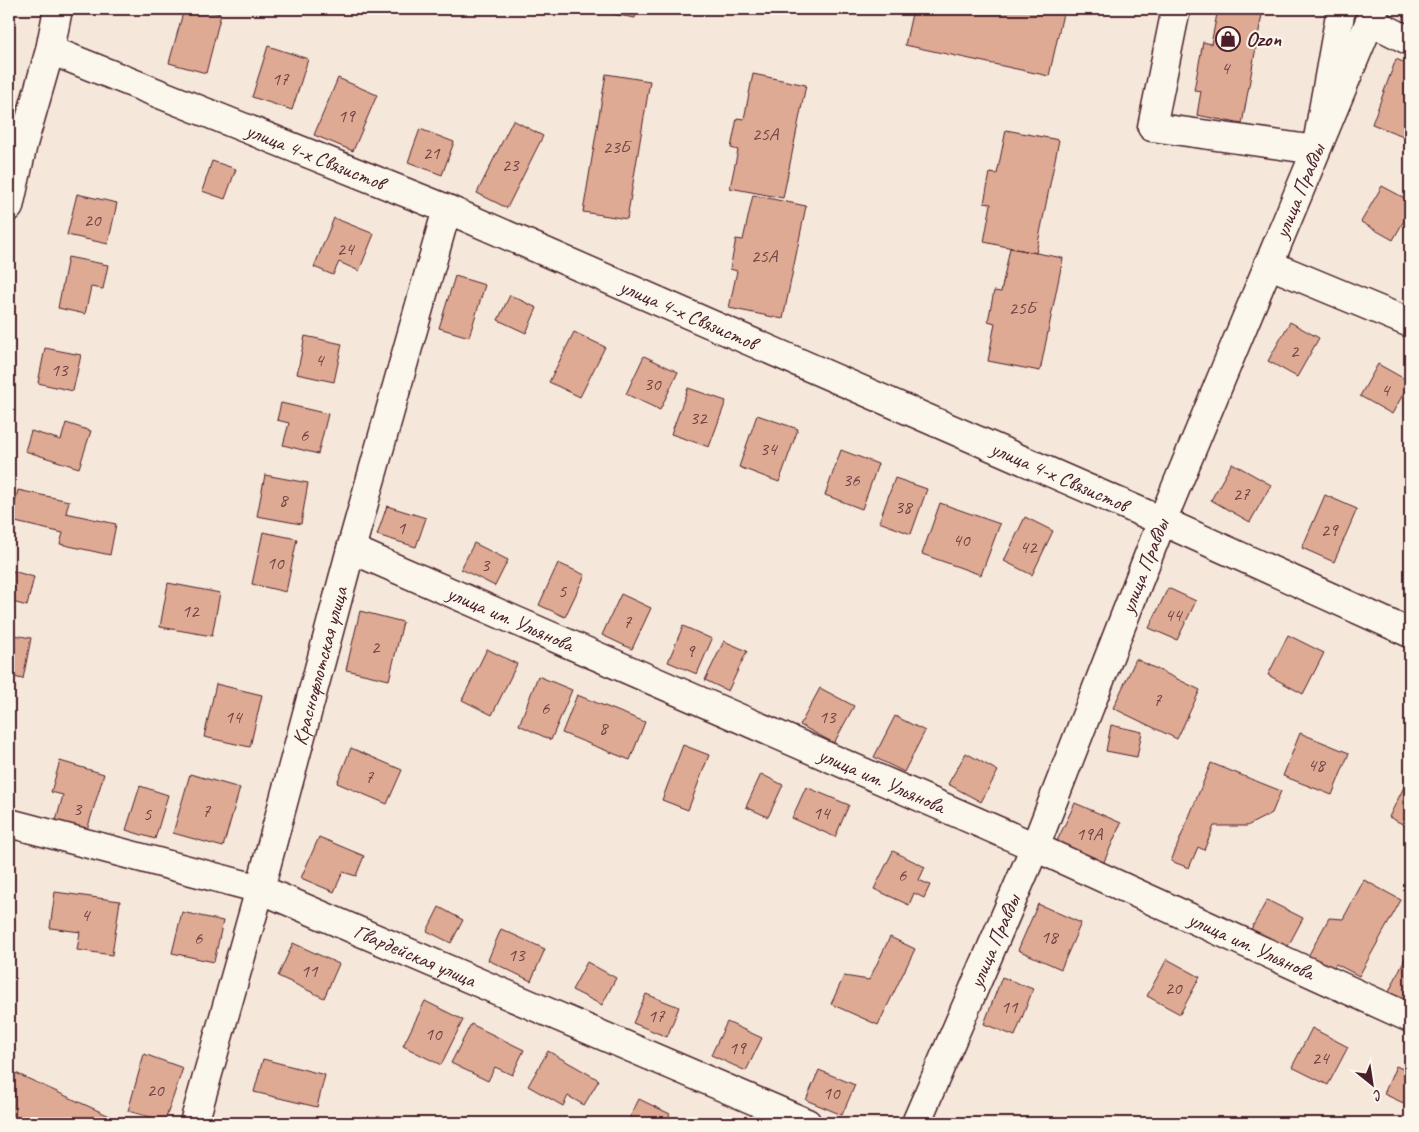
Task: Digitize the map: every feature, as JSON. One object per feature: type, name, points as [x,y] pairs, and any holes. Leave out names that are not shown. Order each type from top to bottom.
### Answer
[{"type":"street","points":[[9,207],[16,140],[50,50],[58,9]]},
{"type":"street","points":[[1176,9],[1152,127],[1316,150],[1341,9]]},
{"type":"street","points":[[1372,15],[1410,41]]},
{"type":"street","name":"улица Правды","points":[[916,1123],[1035,847],[1162,520],[1372,15]]},
{"type":"street","name":"улица 4-х Связистов","points":[[50,50],[447,209],[1162,520],[1410,632]]},
{"type":"street","name":"Краснофлотская улица","points":[[194,1123],[260,889],[351,549],[447,209]]},
{"type":"street","points":[[1268,264],[1410,323]]},
{"type":"street","name":"улица им. Ульянова","points":[[351,549],[1035,847],[1410,1018]]},
{"type":"street","name":"Гвардейская улица","points":[[9,823],[260,889],[807,1123]]},
{"type":"building","points":[[184,9],[201,9],[221,14],[206,73],[169,63]]},
{"type":"building","points":[[584,9],[637,9],[635,18]]},
{"type":"building","points":[[913,9],[1064,9],[1049,76],[905,45]]},
{"type":"building","points":[[1218,9],[1263,9],[1242,124],[1197,115],[1201,91],[1194,90],[1203,42],[1211,44]]},
{"type":"building","points":[[268,46],[308,59],[292,110],[252,97]]},
{"type":"building","points":[[1396,59],[1410,65],[1410,117],[1403,136],[1372,124]]},
{"type":"building","points":[[606,74],[650,81],[627,219],[583,212]]},
{"type":"building","points":[[753,74],[806,85],[783,198],[730,188],[738,150],[731,148],[737,118],[744,119]]},
{"type":"building","points":[[338,78],[377,95],[353,151],[314,135]]},
{"type":"building","points":[[513,120],[543,136],[507,208],[477,193]]},
{"type":"building","points":[[420,129],[454,142],[442,175],[408,162]]},
{"type":"building","points":[[1006,130],[1059,140],[1036,253],[984,242],[991,204],[984,203],[990,173],[997,174]]},
{"type":"building","points":[[212,161],[236,169],[225,199],[202,191]]},
{"type":"building","points":[[1382,186],[1410,201],[1410,210],[1393,240],[1361,222]]},
{"type":"building","points":[[77,194],[117,203],[108,244],[67,235]]},
{"type":"building","points":[[753,195],[806,206],[783,319],[729,308],[737,271],[730,269],[736,239],[743,240]]},
{"type":"building","points":[[334,218],[374,234],[359,271],[339,262],[333,275],[314,267]]},
{"type":"building","points":[[1010,248],[1063,258],[1040,371],[988,361],[995,323],[988,321],[994,291],[1001,292]]},
{"type":"building","points":[[68,257],[108,265],[103,289],[91,287],[85,314],[58,308]]},
{"type":"building","points":[[455,276],[485,285],[469,337],[439,328]]},
{"type":"building","points":[[510,295],[537,308],[526,333],[498,320]]},
{"type":"building","points":[[1290,322],[1319,338],[1297,377],[1268,361]]},
{"type":"building","points":[[574,332],[605,347],[580,397],[549,382]]},
{"type":"building","points":[[305,336],[342,344],[334,382],[297,374]]},
{"type":"building","points":[[45,348],[81,355],[73,391],[38,383]]},
{"type":"building","points":[[644,356],[678,372],[660,410],[626,394]]},
{"type":"building","points":[[1378,364],[1410,382],[1392,414],[1360,396]]},
{"type":"building","points":[[688,388],[726,401],[709,447],[671,434]]},
{"type":"building","points":[[281,403],[328,414],[318,454],[283,445],[289,423],[277,420]]},
{"type":"building","points":[[757,415],[798,429],[779,482],[739,467]]},
{"type":"building","points":[[66,423],[91,431],[79,468],[25,451],[31,431],[61,440]]},
{"type":"building","points":[[841,450],[878,464],[862,509],[825,495]]},
{"type":"building","points":[[1232,463],[1271,485],[1250,522],[1211,500]]},
{"type":"building","points":[[265,475],[308,483],[301,524],[257,516]]},
{"type":"building","points":[[895,478],[927,489],[911,534],[879,522]]},
{"type":"building","points":[[18,490],[69,501],[66,513],[116,524],[110,555],[60,544],[63,533],[11,521]]},
{"type":"building","points":[[1325,495],[1357,509],[1334,562],[1302,548]]},
{"type":"building","points":[[940,503],[1000,524],[981,575],[922,554]]},
{"type":"building","points":[[387,506],[426,518],[416,547],[377,535]]},
{"type":"building","points":[[1025,517],[1053,531],[1032,575],[1004,561]]},
{"type":"building","points":[[263,532],[297,539],[286,592],[252,584]]},
{"type":"building","points":[[474,543],[508,560],[495,586],[461,569]]},
{"type":"building","points":[[558,563],[585,575],[565,617],[539,605]]},
{"type":"building","points":[[9,570],[34,577],[27,606],[9,601]]},
{"type":"building","points":[[168,583],[220,593],[212,636],[160,627]]},
{"type":"building","points":[[1168,588],[1196,601],[1177,640],[1149,628]]},
{"type":"building","points":[[621,594],[651,608],[632,649],[602,635]]},
{"type":"building","points":[[360,611],[403,622],[389,680],[346,670]]},
{"type":"building","points":[[683,626],[712,639],[697,674],[668,662]]},
{"type":"building","points":[[9,634],[31,638],[23,679],[9,676]]},
{"type":"building","points":[[1288,635],[1324,653],[1303,694],[1268,675]]},
{"type":"building","points":[[724,641],[747,651],[728,691],[705,680]]},
{"type":"building","points":[[487,649],[517,664],[492,715],[462,700]]},
{"type":"building","points":[[1136,659],[1200,690],[1177,739],[1113,708]]},
{"type":"building","points":[[538,676],[572,690],[551,740],[519,725]]},
{"type":"building","points":[[216,684],[262,695],[250,747],[204,737]]},
{"type":"building","points":[[820,688],[854,706],[834,743],[800,725]]},
{"type":"building","points":[[577,695],[645,722],[630,760],[562,733]]},
{"type":"building","points":[[895,716],[925,731],[904,772],[874,757]]},
{"type":"building","points":[[1111,725],[1142,732],[1137,757],[1106,751]]},
{"type":"building","points":[[1300,733],[1349,753],[1332,795],[1283,776]]},
{"type":"building","points":[[683,745],[709,755],[688,810],[662,800]]},
{"type":"building","points":[[351,748],[402,770],[387,804],[337,783]]},
{"type":"building","points":[[966,753],[998,771],[981,802],[948,784]]},
{"type":"building","points":[[60,761],[104,774],[87,830],[56,821],[63,795],[51,792]]},
{"type":"building","points":[[1211,763],[1281,791],[1272,813],[1247,826],[1214,826],[1204,850],[1198,847],[1189,868],[1171,861]]},
{"type":"building","points":[[190,774],[240,788],[223,847],[173,833]]},
{"type":"building","points":[[761,774],[783,785],[768,817],[746,807]]},
{"type":"building","points":[[1406,783],[1410,786],[1410,828],[1389,817]]},
{"type":"building","points":[[140,786],[168,795],[155,839],[126,830]]},
{"type":"building","points":[[806,787],[849,805],[835,837],[792,818]]},
{"type":"building","points":[[1075,803],[1121,823],[1103,864],[1056,843]]},
{"type":"building","points":[[319,837],[364,856],[356,876],[343,872],[334,892],[301,878]]},
{"type":"building","points":[[893,851],[925,867],[919,880],[930,885],[924,898],[914,893],[909,905],[874,889]]},
{"type":"building","points":[[1364,880],[1401,900],[1359,976],[1336,964],[1329,973],[1306,960],[1329,918],[1343,919]]},
{"type":"building","points":[[55,892],[120,901],[112,955],[77,950],[80,932],[50,928]]},
{"type":"building","points":[[1267,900],[1303,918],[1285,952],[1249,933]]},
{"type":"building","points":[[1038,904],[1081,923],[1061,969],[1018,950]]},
{"type":"building","points":[[439,907],[463,920],[451,943],[427,931]]},
{"type":"building","points":[[182,912],[223,921],[214,962],[172,953]]},
{"type":"building","points":[[501,929],[545,949],[531,981],[488,960]]},
{"type":"building","points":[[890,937],[915,949],[878,1025],[831,1004],[844,976],[869,980]]},
{"type":"building","points":[[293,943],[339,964],[324,998],[278,976]]},
{"type":"building","points":[[1406,956],[1410,958],[1410,1005],[1388,994]]},
{"type":"building","points":[[1167,959],[1200,977],[1180,1014],[1147,996]]},
{"type":"building","points":[[587,962],[616,978],[602,1005],[572,990]]},
{"type":"building","points":[[1002,977],[1033,989],[1015,1036],[984,1024]]},
{"type":"building","points":[[646,994],[679,1007],[667,1037],[633,1023]]},
{"type":"building","points":[[425,1001],[463,1020],[441,1065],[403,1046]]},
{"type":"building","points":[[727,1022],[762,1038],[746,1071],[711,1055]]},
{"type":"building","points":[[471,1024],[524,1050],[512,1075],[495,1067],[488,1081],[451,1063]]},
{"type":"building","points":[[1312,1028],[1348,1047],[1328,1085],[1292,1067]]},
{"type":"building","points":[[548,1051],[599,1080],[584,1105],[568,1096],[563,1106],[528,1086]]},
{"type":"building","points":[[144,1054],[183,1068],[165,1121],[128,1111]]},
{"type":"building","points":[[263,1059],[325,1075],[317,1107],[254,1092]]},
{"type":"building","points":[[1396,1066],[1410,1072],[1410,1106],[1384,1094]]},
{"type":"building","points":[[9,1070],[125,1123],[9,1123]]},
{"type":"building","points":[[819,1070],[855,1085],[842,1115],[806,1100]]},
{"type":"building","points":[[639,1099],[670,1114],[665,1123],[627,1123]]},
{"type":"building","points":[[947,1117],[965,1123],[945,1123]]},
{"type":"place","name":"Ozon","points":[[1228,39]]}]
